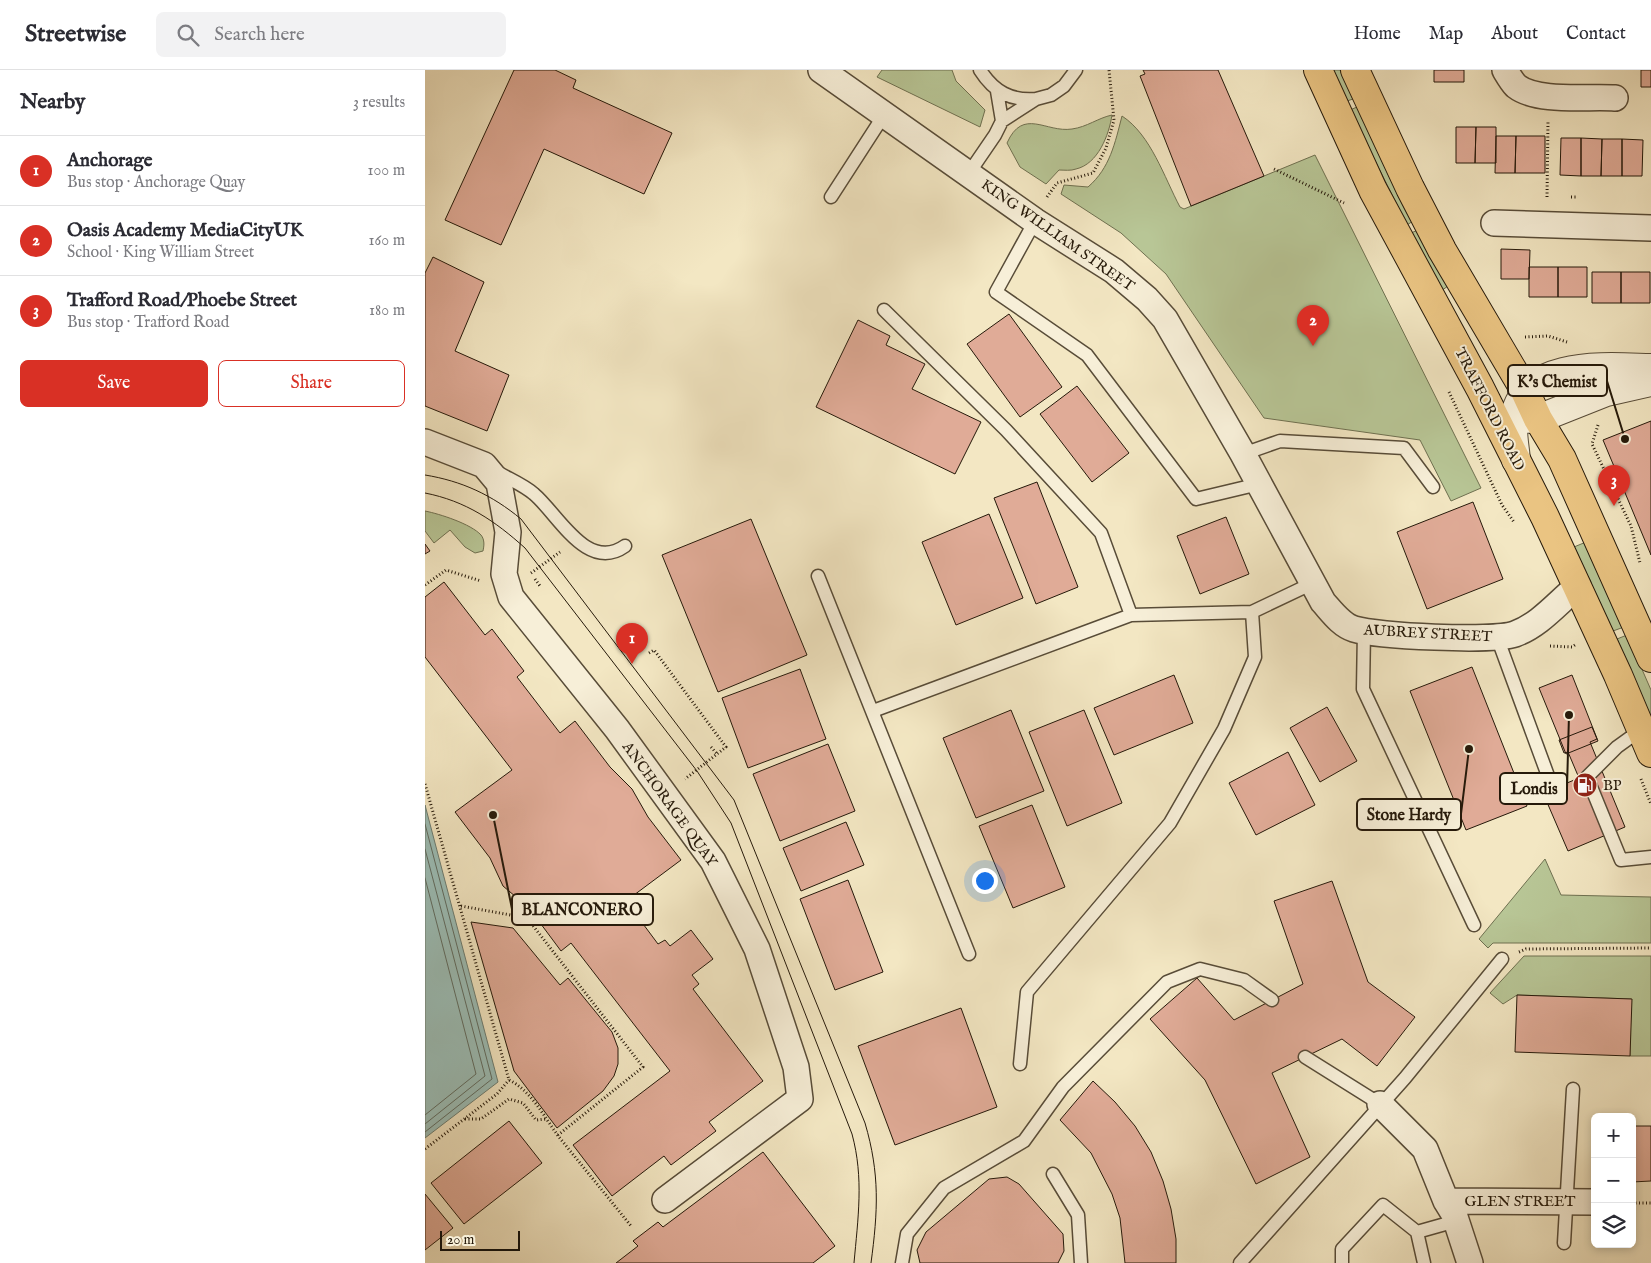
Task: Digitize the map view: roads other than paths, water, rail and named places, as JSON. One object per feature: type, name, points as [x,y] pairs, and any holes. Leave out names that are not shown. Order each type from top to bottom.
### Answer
[{"type":"highway","name":"TRAFFORD ROAD","points":[[1318,70],[1373,190],[1514,416],[1562,459],[1651,658]]},
{"type":"highway","name":"TRAFFORD ROAD","points":[[1355,70],[1410,188],[1442,250],[1525,390],[1514,416],[1516,460],[1578,586],[1646,741]]},
{"type":"street","name":"KING WILLIAM STREET","points":[[821,70],[1033,219],[1114,271],[1159,313],[1243,454],[1313,584]]},
{"type":"street","points":[[1505,70],[1516,86],[1537,94],[1615,98]]},
{"type":"street","points":[[1494,223],[1651,228]]},
{"type":"street","points":[[1525,390],[1561,370],[1624,367],[1651,368]]},
{"type":"street","points":[[1514,416],[1651,382]]},
{"type":"street","points":[[425,442],[484,465]]},
{"type":"street","name":"ANCHORAGE QUAY","points":[[484,465],[499,483],[505,506],[507,532],[504,574],[511,596],[549,647],[617,729],[713,861],[757,949],[796,1068],[800,1099],[665,1200]]},
{"type":"street","name":"AUBREY STREET","points":[[1313,584],[1323,602],[1337,618],[1353,628],[1376,632],[1446,637],[1497,637],[1514,634],[1541,619],[1578,586]]},
{"type":"street","points":[[1380,1104],[1425,1149],[1470,1263]]},
{"type":"street","name":"GLEN STREET","points":[[1451,1211],[1591,1202]]},
{"type":"lane","points":[[980,70],[987,82],[997,91],[1023,100],[1051,95],[1064,86],[1076,70]]},
{"type":"lane","points":[[997,91],[1002,121]]},
{"type":"lane","points":[[969,173],[995,135],[1002,121],[1037,99]]},
{"type":"lane","points":[[831,197],[884,115]]},
{"type":"lane","points":[[1033,219],[996,292],[1087,355],[1196,499],[1259,484]]},
{"type":"lane","points":[[884,310],[1006,430],[1101,533],[1131,615]]},
{"type":"lane","points":[[1243,454],[1280,441],[1404,448],[1433,487]]},
{"type":"lane","points":[[484,465],[533,492],[576,540],[596,552],[615,553],[625,546]]},
{"type":"lane","points":[[818,576],[969,954]]},
{"type":"lane","points":[[873,711],[1131,615],[1252,612],[1313,584]]},
{"type":"lane","points":[[1020,1064],[1027,992],[1170,822],[1224,729],[1255,657],[1252,612]]},
{"type":"lane","points":[[1376,632],[1363,689],[1474,925]]},
{"type":"lane","points":[[1497,637],[1551,784]]},
{"type":"lane","points":[[1646,741],[1617,747],[1587,777],[1621,860],[1651,857]]},
{"type":"lane","points":[[1240,1263],[1405,1078],[1502,959]]},
{"type":"lane","points":[[902,1263],[907,1234],[944,1188],[1024,1141],[1063,1087],[1167,982],[1201,969],[1244,980],[1272,1000]]},
{"type":"lane","points":[[1305,1057],[1380,1104]]},
{"type":"lane","points":[[1564,1244],[1568,1202],[1573,1089]]},
{"type":"lane","points":[[1053,1174],[1078,1215],[1081,1263]]},
{"type":"lane","points":[[1342,1263],[1342,1249],[1383,1205],[1417,1232],[1424,1263]]},
{"type":"lane","points":[[1417,1232],[1451,1211]]},
{"type":"water","points":[[425,805],[498,1082],[425,1138]]},
{"type":"tram line","points":[[425,475],[452,481],[476,490],[510,510],[521,519],[734,800],[865,1123],[873,1159],[876,1193],[871,1263]]},
{"type":"tram line","points":[[425,493],[454,501],[479,513],[525,548],[697,771],[731,823],[852,1134],[856,1150],[859,1182],[854,1263]]},
{"type":"place","name":"Oasis Academy MediaCityUK","points":[[1313,346]]},
{"type":"place","name":"K's Chemist","points":[[1625,439]]},
{"type":"place","name":"Trafford Road/Phoebe Street","points":[[1614,506]]},
{"type":"place","name":"Anchorage","points":[[632,664]]},
{"type":"place","name":"Londis","points":[[1569,715]]},
{"type":"place","name":"Stone Hardy","points":[[1469,749]]},
{"type":"place","name":"BP","points":[[1585,785]]},
{"type":"place","name":"BLANCONERO","points":[[493,815]]}]
